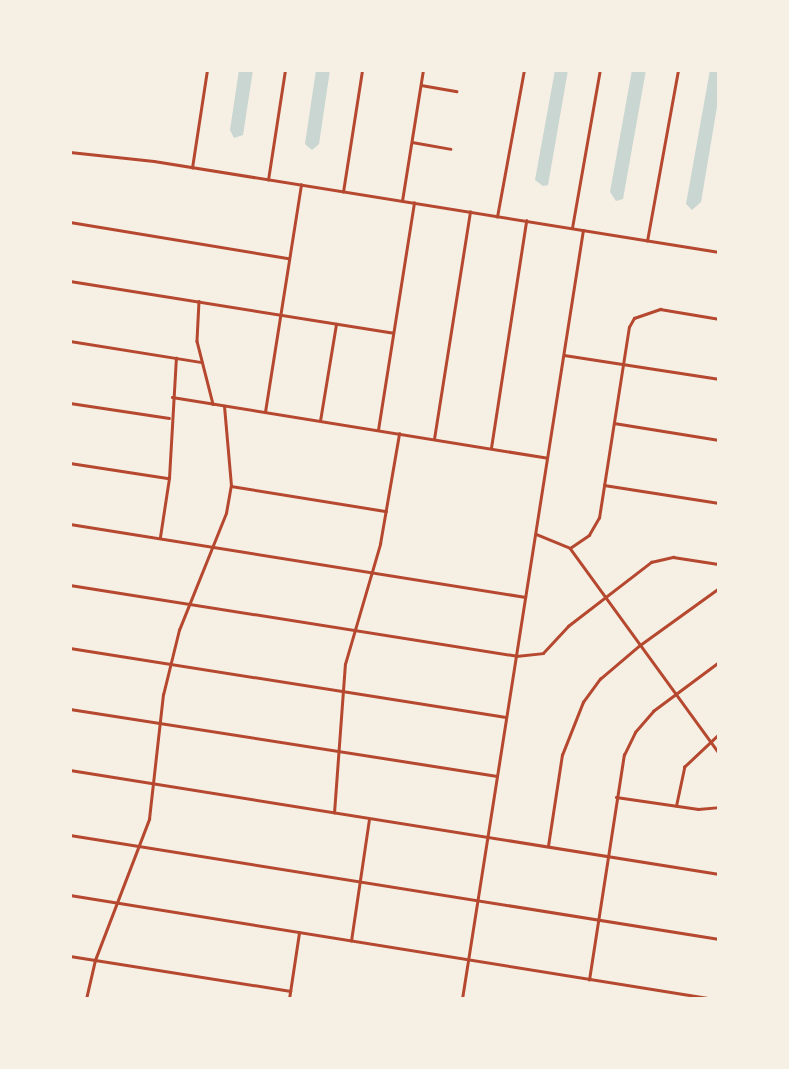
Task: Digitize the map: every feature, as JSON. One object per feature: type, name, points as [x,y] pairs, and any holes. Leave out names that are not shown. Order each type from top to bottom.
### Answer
[{"type":"street","points":[[192,167],[208,70]]},
{"type":"street","points":[[268,180],[285,70]]},
{"type":"street","points":[[343,192],[362,70]]},
{"type":"street","points":[[402,201],[423,70]]},
{"type":"street","points":[[497,216],[524,70]]},
{"type":"street","points":[[572,228],[600,70]]},
{"type":"street","points":[[647,241],[678,70]]},
{"type":"street","points":[[421,85],[456,92]]},
{"type":"street","points":[[412,142],[450,149]]},
{"type":"street","points":[[70,152],[192,167],[719,252]]},
{"type":"street","points":[[265,412],[301,185]]},
{"type":"street","points":[[378,430],[414,203]]},
{"type":"street","points":[[434,439],[470,212]]},
{"type":"street","points":[[491,448],[526,221]]},
{"type":"street","points":[[70,222],[289,258]]},
{"type":"street","points":[[463,999],[583,230]]},
{"type":"street","points":[[70,281],[393,333]]},
{"type":"street","points":[[199,301],[201,362],[213,404]]},
{"type":"street","points":[[570,548],[596,527],[629,327],[642,313],[660,309],[719,319]]},
{"type":"street","points":[[320,421],[336,323]]},
{"type":"street","points":[[70,341],[201,362]]},
{"type":"street","points":[[564,355],[719,379]]},
{"type":"street","points":[[160,537],[169,478],[169,418],[176,358]]},
{"type":"street","points":[[172,397],[547,458]]},
{"type":"street","points":[[70,402],[169,418]]},
{"type":"street","points":[[86,999],[95,960],[139,846],[155,784],[160,723],[169,664],[189,604],[215,546],[231,486],[224,406]]},
{"type":"street","points":[[614,423],[719,440]]},
{"type":"street","points":[[334,813],[341,691],[353,631],[372,572],[387,510],[398,434]]},
{"type":"street","points":[[70,463],[169,478]]},
{"type":"street","points":[[604,485],[719,503]]},
{"type":"street","points":[[231,486],[387,510]]},
{"type":"street","points":[[70,524],[525,597]]},
{"type":"street","points":[[536,534],[570,548],[719,752]]},
{"type":"street","points":[[70,585],[516,656],[542,653],[606,596],[661,558],[719,564]]},
{"type":"street","points":[[548,846],[570,727],[600,679],[640,645],[719,588]]},
{"type":"street","points":[[70,648],[506,717]]},
{"type":"street","points":[[589,979],[624,755],[635,733],[676,694],[719,662]]},
{"type":"street","points":[[70,709],[497,776]]},
{"type":"street","points":[[676,806],[684,767],[719,734]]},
{"type":"street","points":[[70,770],[719,874]]},
{"type":"street","points":[[616,797],[676,806],[719,807]]},
{"type":"street","points":[[351,940],[369,819]]},
{"type":"street","points":[[70,835],[477,900],[597,922],[719,939]]},
{"type":"street","points":[[70,895],[714,999]]},
{"type":"street","points":[[289,999],[299,932]]},
{"type":"street","points":[[70,956],[290,991]]},
{"type":"shaded area","points":[[239,70],[253,70],[243,135],[234,138],[230,130]]},
{"type":"shaded area","points":[[316,70],[330,70],[319,144],[312,150],[305,144]]},
{"type":"shaded area","points":[[555,70],[568,70],[548,185],[543,186],[535,180]]},
{"type":"shaded area","points":[[632,70],[646,70],[623,199],[616,201],[610,192]]},
{"type":"shaded area","points":[[710,70],[719,70],[719,95],[701,202],[692,210],[686,204]]}]
